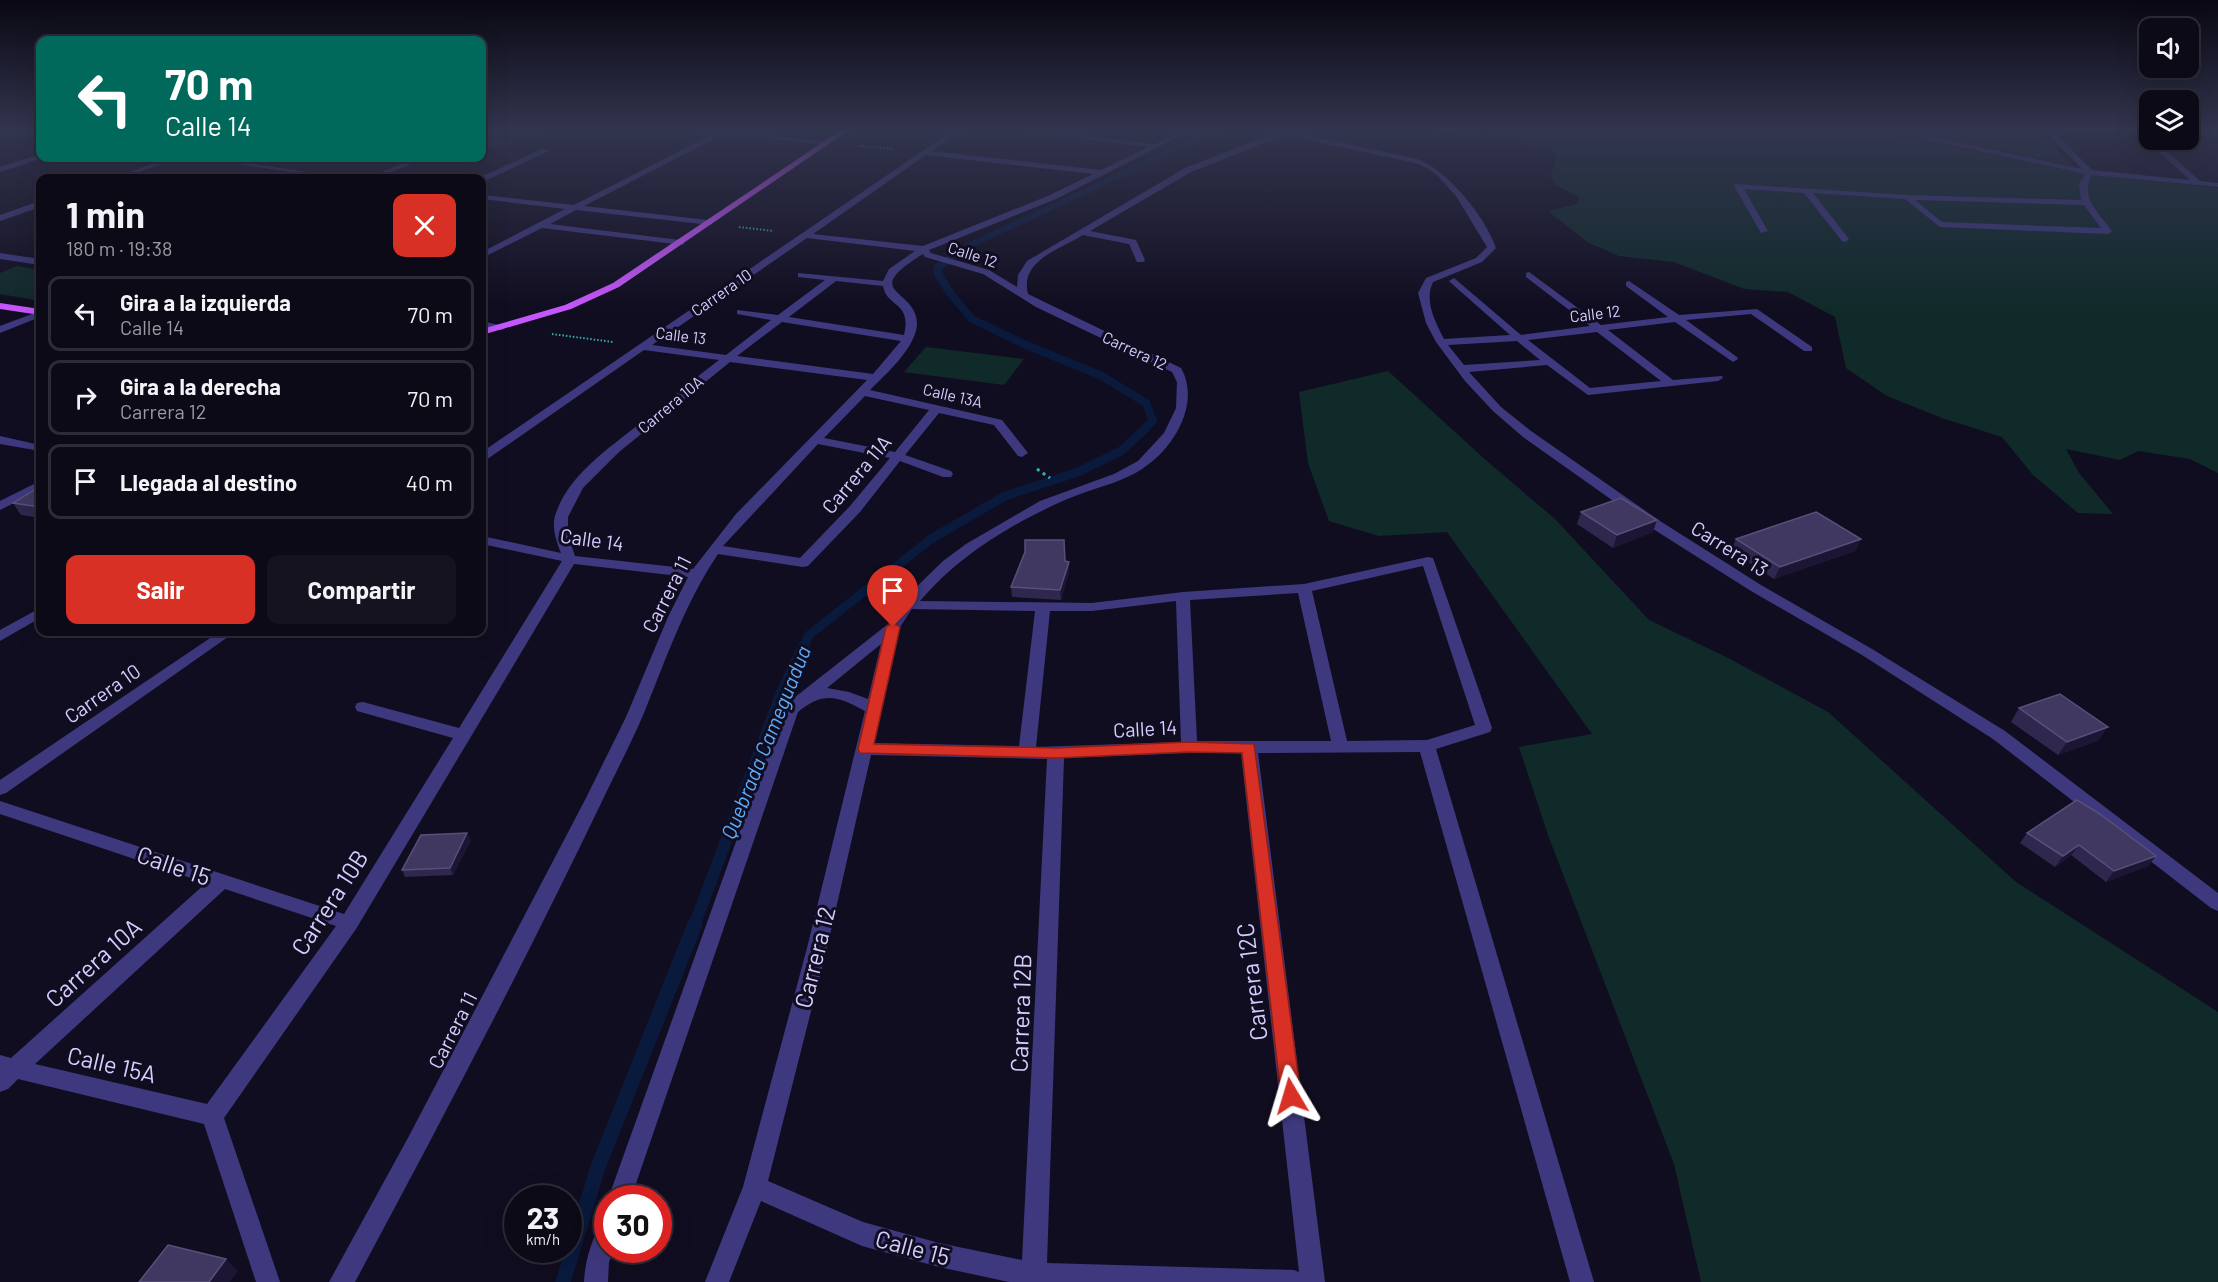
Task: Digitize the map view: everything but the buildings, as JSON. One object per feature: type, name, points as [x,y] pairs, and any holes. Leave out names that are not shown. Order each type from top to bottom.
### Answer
[{"type":"main road","points":[[486,331],[568,307],[595,296],[680,243],[762,188]]},
{"type":"main road","points":[[0,306],[36,312]]},
{"type":"street","points":[[486,253],[612,188]]},
{"type":"street","name":"Carrera 10","points":[[486,454],[873,188]]},
{"type":"street","points":[[741,312],[908,339],[912,321],[905,306],[888,291],[887,284],[892,271],[926,252],[1071,188]]},
{"type":"street","points":[[1024,297],[1019,284],[1021,276],[1030,263],[1158,188]]},
{"type":"street","name":"Carrera 13","points":[[1452,188],[1492,248],[1479,260],[1429,280],[1425,286],[1426,307],[1441,342],[1461,369],[1497,409],[1564,461],[1655,524],[1756,588],[1868,652],[1999,735],[2218,903]]},
{"type":"street","points":[[1739,188],[1764,231]]},
{"type":"street","points":[[1770,188],[1907,197],[2086,203]]},
{"type":"street","points":[[1907,197],[1940,224],[2108,231],[2086,203],[2084,188]]},
{"type":"street","points":[[1807,190],[1845,239]]},
{"type":"street","points":[[486,197],[708,224]]},
{"type":"street","points":[[0,218],[36,205]]},
{"type":"street","points":[[539,225],[680,243]]},
{"type":"street","points":[[1084,232],[1133,242],[1140,260]]},
{"type":"street","name":"Calle 12","points":[[803,235],[926,252],[952,263],[986,272],[1024,297]]},
{"type":"street","points":[[0,256],[36,261]]},
{"type":"street","points":[[1529,274],[1672,384]]},
{"type":"street","points":[[801,275],[831,280],[887,284]]},
{"type":"street","name":"Carrera 10A","points":[[570,559],[560,528],[563,512],[572,494],[627,439],[727,356],[831,280]]},
{"type":"street","points":[[1454,280],[1520,338],[1588,392],[1718,378]]},
{"type":"street","points":[[1629,284],[1733,358]]},
{"type":"street","name":"Carrera 12","points":[[717,1282],[755,1187],[865,749],[893,627],[906,605],[934,576],[1014,520],[1058,498],[1140,466],[1164,440],[1181,412],[1185,390],[1177,370],[1024,297]]},
{"type":"street","name":"Calle 12","points":[[1441,342],[1520,338],[1599,327],[1753,311],[1808,349]]},
{"type":"street","points":[[0,330],[36,315]]},
{"type":"street","points":[[486,325],[502,327]]},
{"type":"street","name":"Carrera 11","points":[[341,1282],[417,1144],[595,798],[634,717],[675,617],[697,574],[714,549],[814,440],[893,360],[908,339]]},
{"type":"street","name":"Calle 13","points":[[643,347],[727,356],[876,378]]},
{"type":"street","points":[[1461,369],[1549,362]]},
{"type":"street","name":"Calle 13A","points":[[862,392],[998,422],[1022,453]]},
{"type":"street","name":"Carrera 11A","points":[[714,549],[803,563],[855,509],[936,408]]},
{"type":"street","points":[[0,440],[36,447]]},
{"type":"street","points":[[814,440],[897,456],[947,474]]},
{"type":"street","points":[[0,506],[36,487]]},
{"type":"street","name":"Calle 14","points":[[486,541],[570,559],[697,574]]},
{"type":"street","name":"Carrera 10B","points":[[212,1116],[349,923],[570,559]]},
{"type":"street","name":"Calle 14","points":[[865,749],[1056,753],[1189,747],[1427,746],[1484,728],[1428,561],[1304,588]]},
{"type":"street","points":[[906,605],[1092,607],[1183,596],[1304,588],[1340,746]]},
{"type":"street","points":[[1183,596],[1189,747]]},
{"type":"street","points":[[1027,753],[1043,606]]},
{"type":"street","points":[[0,636],[36,614]]},
{"type":"street","name":"Carrera 12","points":[[624,1185],[791,709],[893,627]]},
{"type":"street","name":"Carrera 10","points":[[0,789],[222,636]]},
{"type":"street","points":[[808,696],[826,691],[846,694],[874,709]]},
{"type":"street","points":[[363,707],[463,735]]},
{"type":"street","points":[[1427,746],[1582,1282]]},
{"type":"street","name":"Carrera 12C","points":[[1249,747],[1313,1282]]},
{"type":"street","name":"Carrera 12B","points":[[1034,1275],[1056,753]]},
{"type":"street","name":"Calle 15","points":[[0,807],[349,923]]},
{"type":"street","name":"Carrera 10A","points":[[5,1072],[221,881]]},
{"type":"street","name":"Calle 15A","points":[[5,1072],[212,1116]]},
{"type":"street","points":[[212,1116],[268,1282]]},
{"type":"street","name":"Calle 15","points":[[755,1187],[862,1234],[939,1255],[1034,1275],[1294,1282]]},
{"type":"street","points":[[596,1282],[597,1263]]},
{"type":"path","points":[[708,224],[803,235]]},
{"type":"path","name":"Calle 13","points":[[549,333],[643,347]]},
{"type":"green space","points":[[1561,188],[2218,188],[2218,473],[2190,459],[2138,451],[2120,460],[2066,449],[2079,473],[2113,514],[2078,513],[2033,475],[2002,437],[1942,418],[1887,396],[1846,368],[1835,317],[1788,292],[1744,289],[1674,262],[1619,256],[1587,242],[1548,211],[1577,204],[1579,197]]},
{"type":"green space","points":[[17,266],[36,269],[36,300],[0,294],[0,273]]},
{"type":"green space","points":[[926,347],[1024,359],[1004,385],[904,372]]},
{"type":"green space","points":[[1388,371],[1555,519],[1649,620],[1726,657],[1828,712],[2016,882],[2218,1012],[2218,1282],[1701,1282],[1674,1164],[1548,835],[1519,747],[1592,734],[1447,532],[1379,536],[1329,521],[1308,463],[1299,392]]},
{"type":"waterway","name":"Quebrada Cameguadua","points":[[946,261],[962,249],[1093,188]]},
{"type":"waterway","name":"Quebrada Cameguadua","points":[[948,260],[937,268],[938,274],[950,293],[972,319],[1026,345],[1100,375],[1146,403],[1153,421],[1143,430]]},
{"type":"waterway","name":"Quebrada Cameguadua","points":[[803,647],[809,635],[931,539],[1005,496],[1078,472],[1121,451],[1145,429]]},
{"type":"waterway","name":"Quebrada Cameguadua","points":[[694,926],[782,692],[804,646]]},
{"type":"waterway","name":"Quebrada Cameguadua","points":[[563,1282],[598,1167],[695,924]]},
{"type":"route","points":[[893,627],[865,749],[1056,753],[1189,747],[1249,747],[1291,1096]]}]
